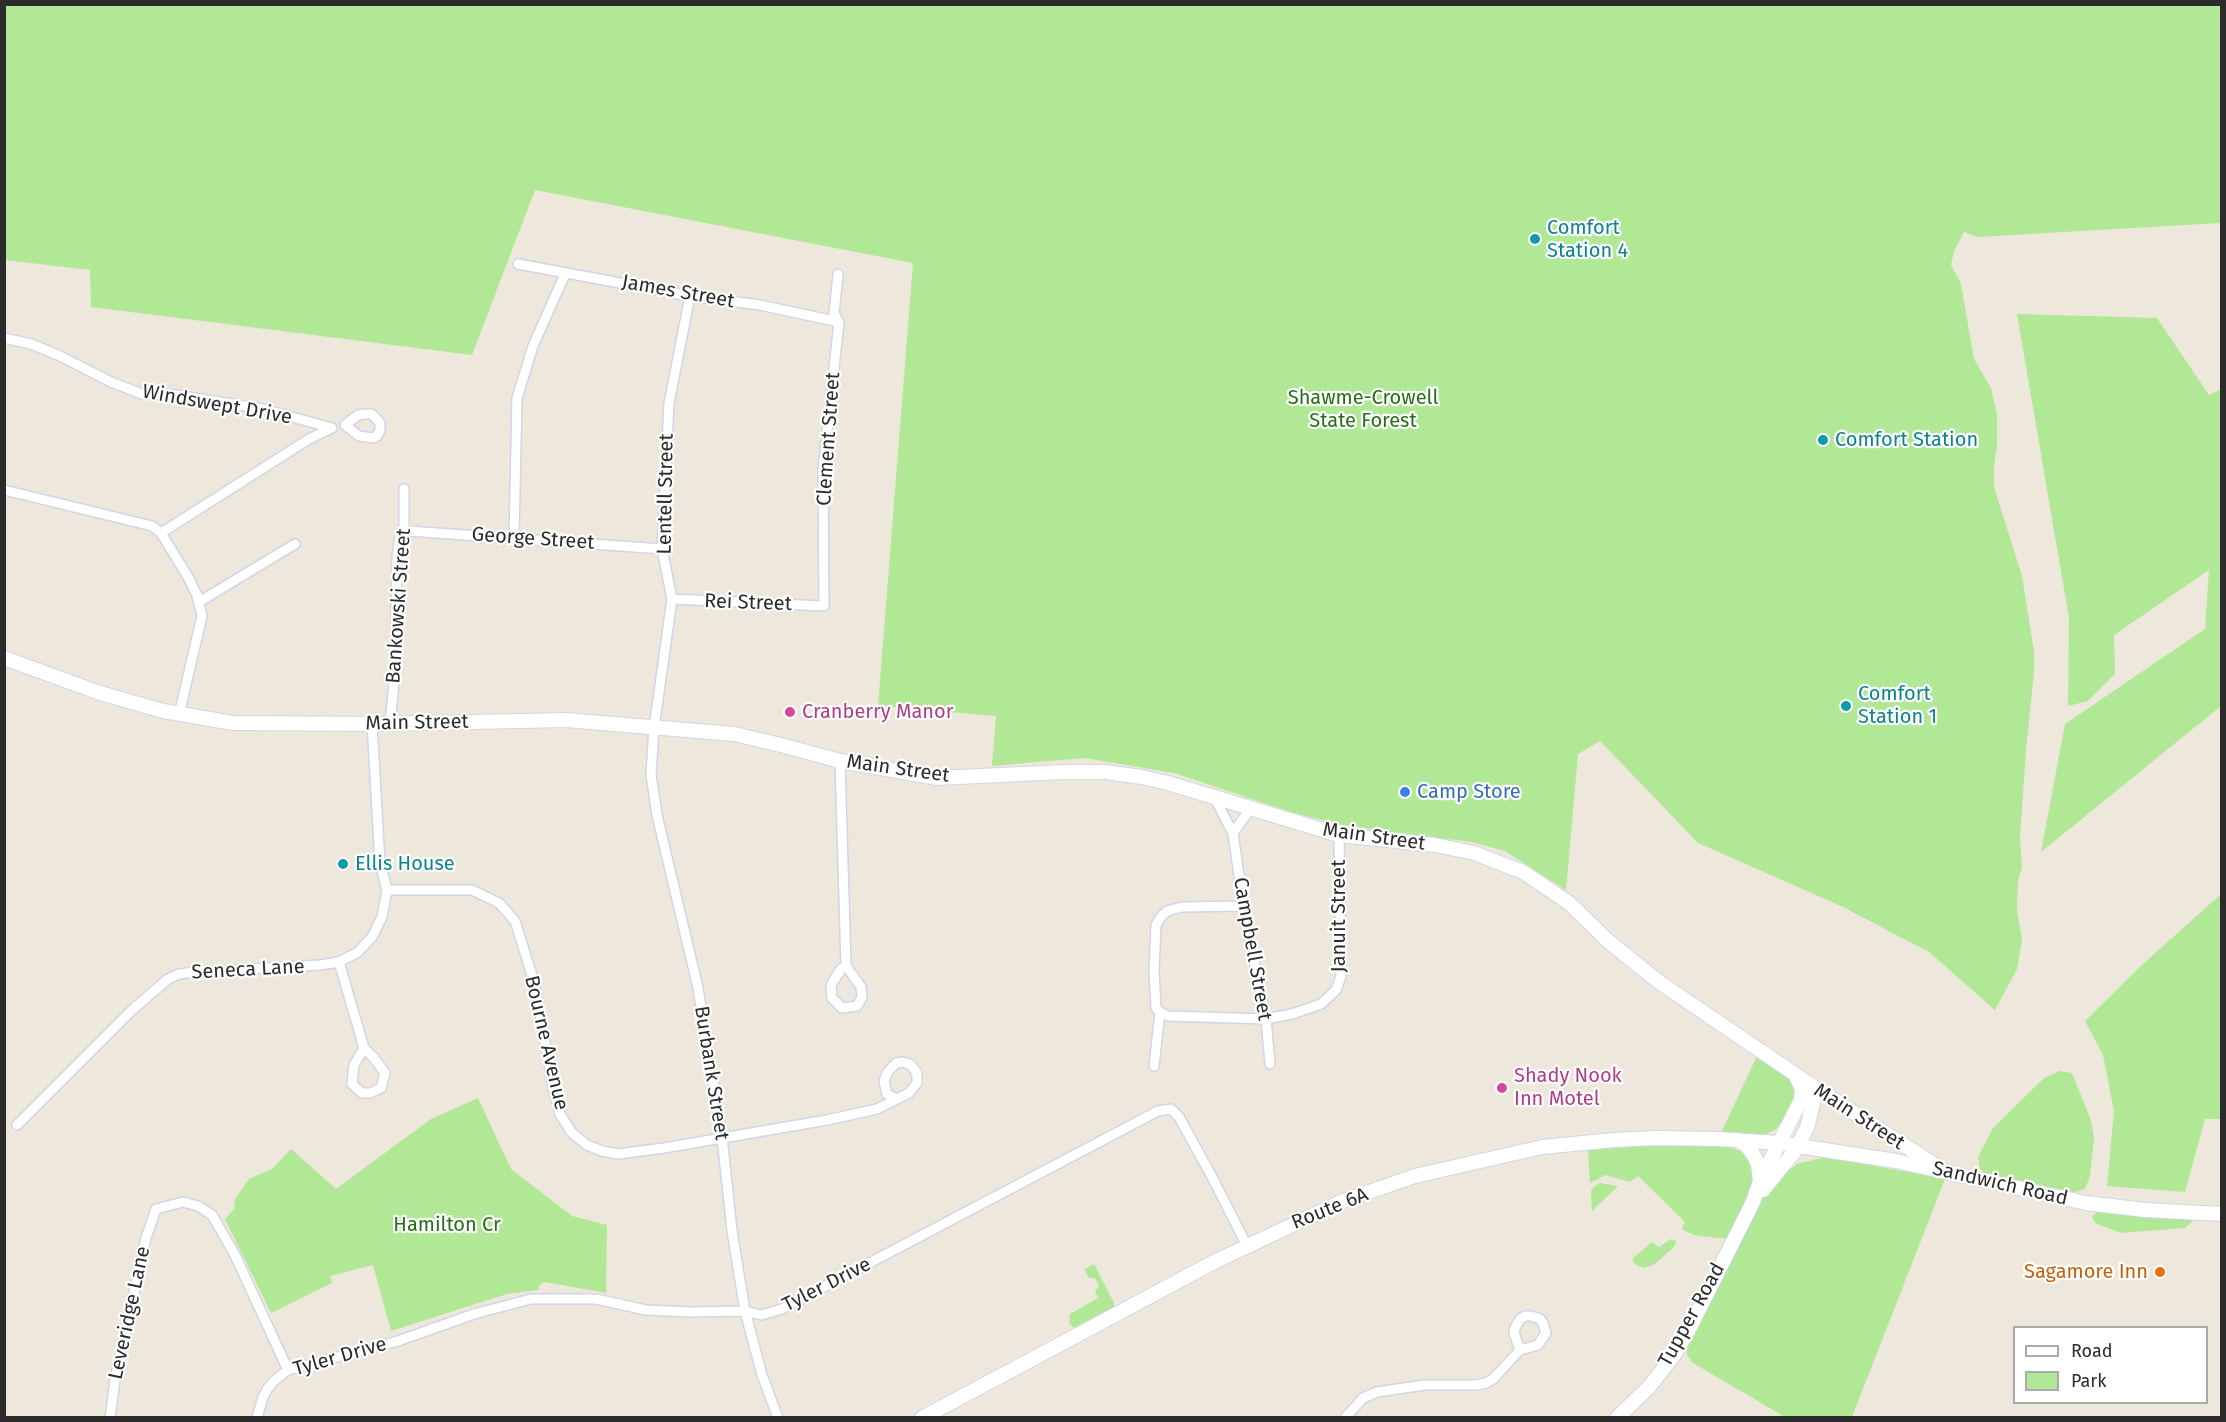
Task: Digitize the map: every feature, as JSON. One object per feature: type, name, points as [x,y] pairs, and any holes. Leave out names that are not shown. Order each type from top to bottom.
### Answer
[{"type":"main road","name":"Main Street","points":[[4,658],[100,693],[179,715],[233,723],[372,724],[566,720],[734,734],[840,761],[937,778],[1105,772],[1142,777],[1338,835],[1435,845],[1474,853],[1523,872],[1569,903],[1608,941],[1659,982],[1800,1078],[1944,1171]]},
{"type":"main road","name":"Main Street","points":[[1779,1143],[1802,1096],[1800,1078]]},
{"type":"main road","name":"Main Street","points":[[1798,1146],[1807,1128],[1814,1103],[1812,1090],[1800,1078]]},
{"type":"main road","name":"Route 6A","points":[[922,1418],[1247,1246],[1343,1201],[1414,1176],[1542,1148],[1614,1140],[1676,1138],[1779,1143]]},
{"type":"main road","points":[[1738,1140],[1746,1145],[1753,1154],[1758,1164],[1760,1181]]},
{"type":"main road","name":"Sandwich Road","points":[[1779,1143],[1876,1157],[2097,1204],[2222,1214]]},
{"type":"main road","name":"Tupper Road","points":[[1617,1418],[1649,1387],[1674,1355],[1753,1202],[1760,1181],[1779,1143]]},
{"type":"main road","name":"Tupper Road","points":[[1753,1202],[1798,1146]]},
{"type":"street","name":"James Street","points":[[518,264],[690,296],[759,305],[839,322]]},
{"type":"street","points":[[514,537],[518,398],[533,346],[565,274]]},
{"type":"street","name":"Clement Street","points":[[824,606],[823,469],[839,322],[834,314],[838,274]]},
{"type":"street","name":"Lentell Street","points":[[654,728],[672,599],[662,549],[669,403],[690,296]]},
{"type":"street","name":"Windswept Drive","points":[[4,338],[31,344],[142,394],[177,395],[263,409],[332,428]]},
{"type":"street","name":"Windswept Drive","points":[[161,533],[309,439],[332,428],[345,425]]},
{"type":"street","name":"Bankowski Street","points":[[390,723],[395,673],[397,557],[400,536],[404,534],[404,489]]},
{"type":"street","points":[[4,490],[152,526],[161,533],[188,577],[199,602],[202,616],[179,715]]},
{"type":"street","name":"George Street","points":[[404,534],[409,531],[514,537],[662,549]]},
{"type":"street","points":[[199,602],[295,544]]},
{"type":"street","name":"Rei Street","points":[[672,599],[824,606]]},
{"type":"street","points":[[372,724],[380,863],[387,890]]},
{"type":"street","name":"Burbank Street","points":[[654,728],[651,775],[657,815],[698,988],[722,1137],[732,1232],[745,1311],[762,1375],[778,1418]]},
{"type":"street","points":[[840,761],[846,966],[861,987],[861,998],[857,1006],[842,1008],[832,998],[831,985],[841,969],[846,966]]},
{"type":"street","name":"Campbell Street","points":[[1214,797],[1233,833],[1244,906],[1266,1018],[1270,1065]]},
{"type":"street","points":[[1233,833],[1251,808]]},
{"type":"street","name":"Januit Street","points":[[1160,1012],[1168,1016],[1266,1018],[1292,1014],[1321,1004],[1336,990],[1341,976],[1338,835]]},
{"type":"street","name":"Seneca Lane","points":[[17,1125],[131,1011],[168,979],[179,974],[195,972],[320,966],[339,962],[358,952],[372,937],[382,917],[387,890]]},
{"type":"street","name":"Bourne Avenue","points":[[387,890],[472,890],[499,903],[515,921],[535,985],[553,1088],[560,1114],[572,1133],[587,1145],[618,1154],[664,1148],[827,1120],[877,1109],[897,1099]]},
{"type":"street","points":[[1154,1066],[1160,1012],[1156,1008],[1154,971],[1156,926],[1160,918],[1167,911],[1182,907],[1244,906]]},
{"type":"street","points":[[339,962],[364,1048],[385,1073],[381,1088],[370,1093],[362,1093],[352,1084],[354,1065],[364,1048]]},
{"type":"street","name":"Tyler Drive","points":[[257,1418],[262,1397],[275,1380],[288,1370],[398,1341],[474,1314],[531,1299],[596,1299],[646,1310],[680,1312],[745,1311],[760,1315],[782,1310],[1158,1111],[1171,1109],[1179,1117],[1247,1246]]},
{"type":"street","name":"Leveridge Lane","points":[[110,1418],[115,1380],[146,1238],[156,1209],[183,1202],[198,1206],[212,1215],[235,1255],[288,1370]]},
{"type":"street","points":[[1345,1418],[1364,1398],[1377,1392],[1425,1385],[1486,1383],[1520,1350]]},
{"type":"green space","name":"Shawme-Crowell State Forest","points":[[4,5],[2221,5],[2221,223],[1977,237],[1964,232],[1954,251],[1951,265],[1961,284],[1974,359],[1991,388],[1997,414],[1994,487],[2022,576],[2034,651],[2020,837],[2022,868],[2018,880],[2017,909],[2022,940],[2017,969],[1995,1010],[1929,952],[1841,906],[1698,843],[1600,741],[1578,754],[1566,890],[1505,851],[1472,842],[1337,824],[1291,812],[1174,773],[1084,758],[992,766],[996,716],[878,706],[913,263],[535,190],[472,355],[91,307],[90,270],[5,260]]},
{"type":"green space","points":[[2017,314],[2157,318],[2209,395],[2222,389],[2221,706],[2041,852],[2065,724],[2205,629],[2209,570],[2114,635],[2115,674],[2088,701],[2068,706],[2069,618]]},
{"type":"green space","points":[[2221,894],[2221,1119],[2205,1119],[2185,1192],[2107,1186],[2114,1111],[2103,1055],[2085,1021],[2142,965]]},
{"type":"green space","points":[[1757,1056],[1793,1081],[1797,1092],[1790,1110],[1776,1129],[1764,1135],[1721,1133]]},
{"type":"green space","points":[[2060,1071],[2072,1073],[2091,1120],[2094,1138],[2090,1176],[2085,1189],[2073,1193],[1984,1173],[1980,1169],[1978,1157],[1993,1128],[2044,1078]]},
{"type":"green space","name":"Hamilton Cr","points":[[478,1098],[511,1169],[572,1216],[607,1225],[606,1293],[545,1282],[540,1284],[538,1290],[507,1294],[391,1331],[373,1265],[330,1276],[332,1283],[271,1313],[225,1219],[234,1209],[235,1199],[249,1179],[272,1169],[291,1149],[336,1189],[431,1119]]},
{"type":"green space","points":[[1662,1145],[1729,1147],[1742,1152],[1751,1161],[1754,1171],[1753,1188],[1727,1239],[1694,1235],[1683,1230],[1685,1222],[1638,1176],[1630,1182],[1605,1175],[1590,1183],[1588,1150]]},
{"type":"green space","points":[[1826,1157],[1945,1179],[1852,1417],[1785,1417],[1693,1363],[1687,1355],[1687,1349],[1758,1205],[1767,1192],[1781,1176],[1797,1164]]},
{"type":"green space","points":[[1600,1183],[1618,1186],[1592,1211],[1591,1191]]},
{"type":"green space","points":[[2097,1212],[2193,1221],[2185,1228],[2121,1233],[2095,1223],[2092,1217]]},
{"type":"green space","points":[[1671,1239],[1676,1241],[1675,1246],[1655,1264],[1643,1268],[1633,1263],[1633,1258],[1652,1242],[1659,1247]]},
{"type":"green space","points":[[1094,1264],[1114,1303],[1114,1309],[1075,1329],[1069,1323],[1070,1314],[1098,1298],[1095,1291],[1099,1286],[1095,1278],[1089,1278],[1084,1269]]},
{"type":"place","name":"Comfort Station 4","points":[[1535,239]]},
{"type":"place","name":"Comfort Station","points":[[1823,440]]},
{"type":"place","name":"Comfort Station 1","points":[[1846,706]]},
{"type":"place","name":"Cranberry Manor","points":[[790,712]]},
{"type":"place","name":"Camp Store","points":[[1405,792]]},
{"type":"place","name":"Ellis House","points":[[343,864]]},
{"type":"place","name":"Shady Nook Inn Motel","points":[[1502,1088]]},
{"type":"place","name":"Sagamore Inn","points":[[2160,1272]]}]
